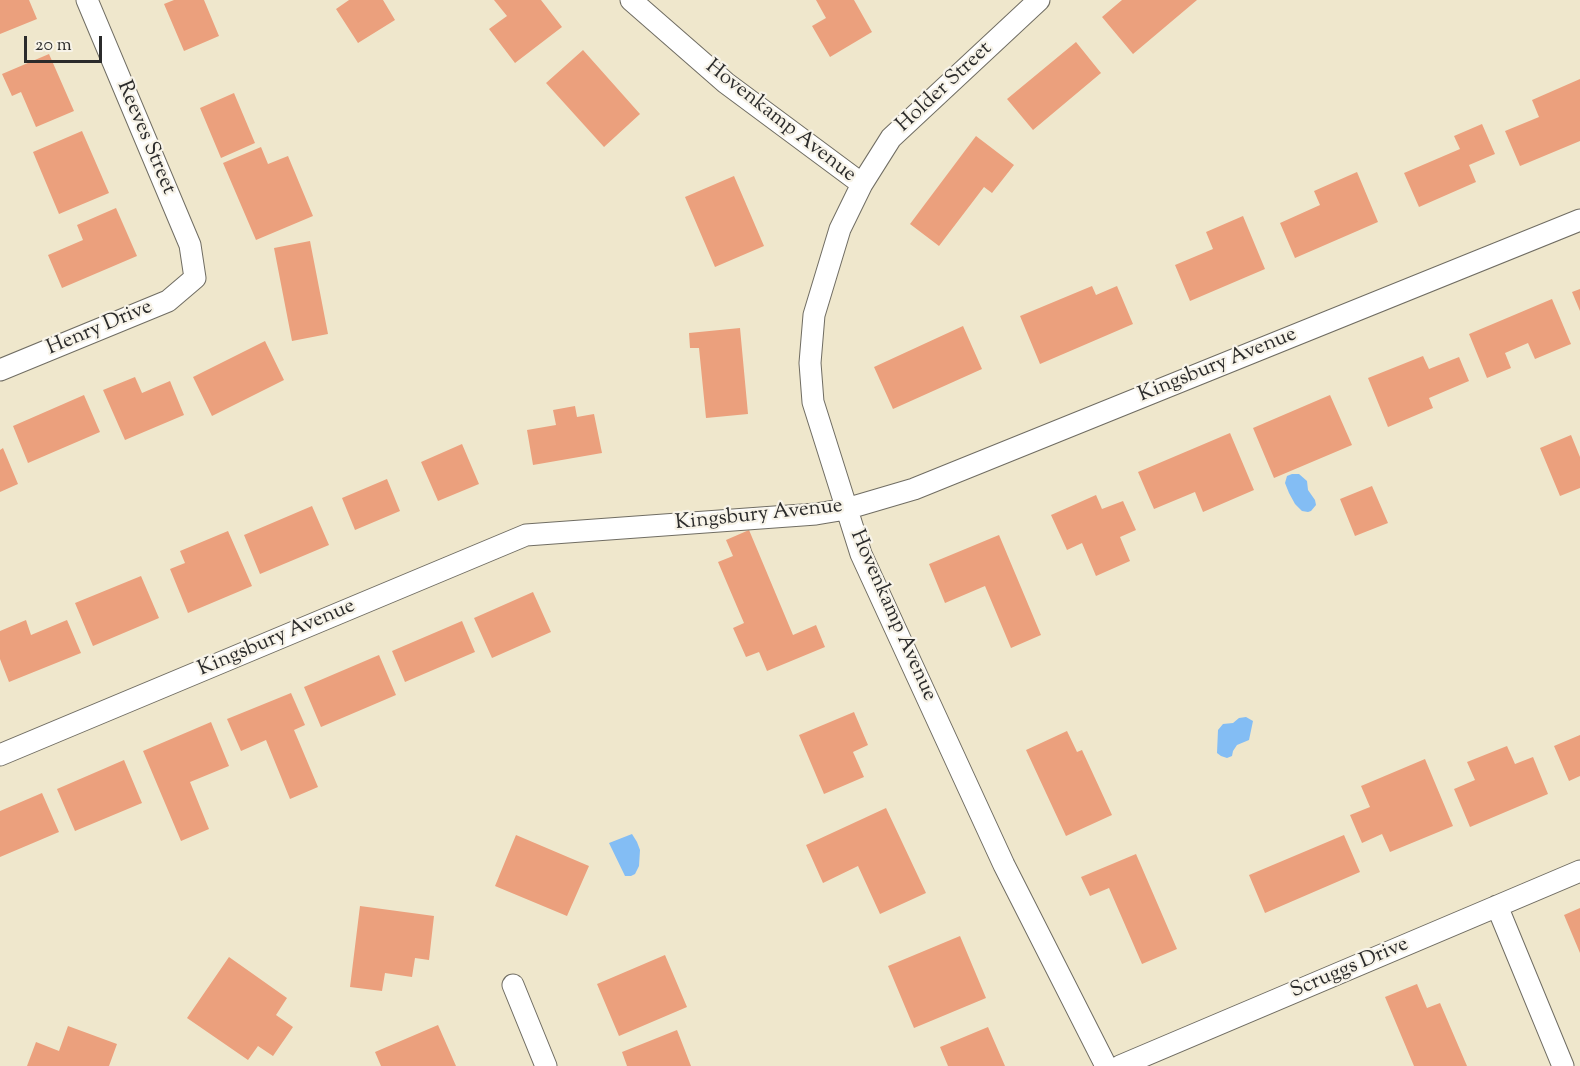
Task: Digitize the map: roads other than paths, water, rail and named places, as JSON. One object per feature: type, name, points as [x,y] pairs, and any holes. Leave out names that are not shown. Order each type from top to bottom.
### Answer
[{"type":"street","name":"Reeves Street","points":[[87,0],[190,245],[195,278]]},
{"type":"street","name":"Hovenkamp Avenue","points":[[631,0],[726,83],[862,184],[840,229],[814,315],[810,363],[813,402],[861,554],[1004,865],[1106,1066]]},
{"type":"street","name":"Holder Street","points":[[862,184],[891,138],[1040,0]]},
{"type":"street","name":"Kingsbury Avenue","points":[[0,755],[526,535],[816,514],[846,509],[914,489],[1580,220]]},
{"type":"street","name":"Henry Drive","points":[[0,370],[168,301],[195,278]]},
{"type":"street","name":"Scruggs Drive","points":[[1120,1066],[1580,871]]},
{"type":"street","points":[[1497,906],[1563,1066]]},
{"type":"street","points":[[513,985],[546,1066]]},
{"type":"water","points":[[1299,474],[1307,481],[1308,490],[1316,505],[1311,511],[1302,511],[1289,493],[1285,483],[1287,476]]},
{"type":"water","points":[[1246,717],[1253,721],[1249,740],[1237,745],[1232,756],[1227,758],[1221,756],[1217,753],[1218,730],[1223,724],[1233,723],[1239,718]]},
{"type":"water","points":[[632,834],[640,850],[639,866],[635,874],[625,876],[609,843]]}]
